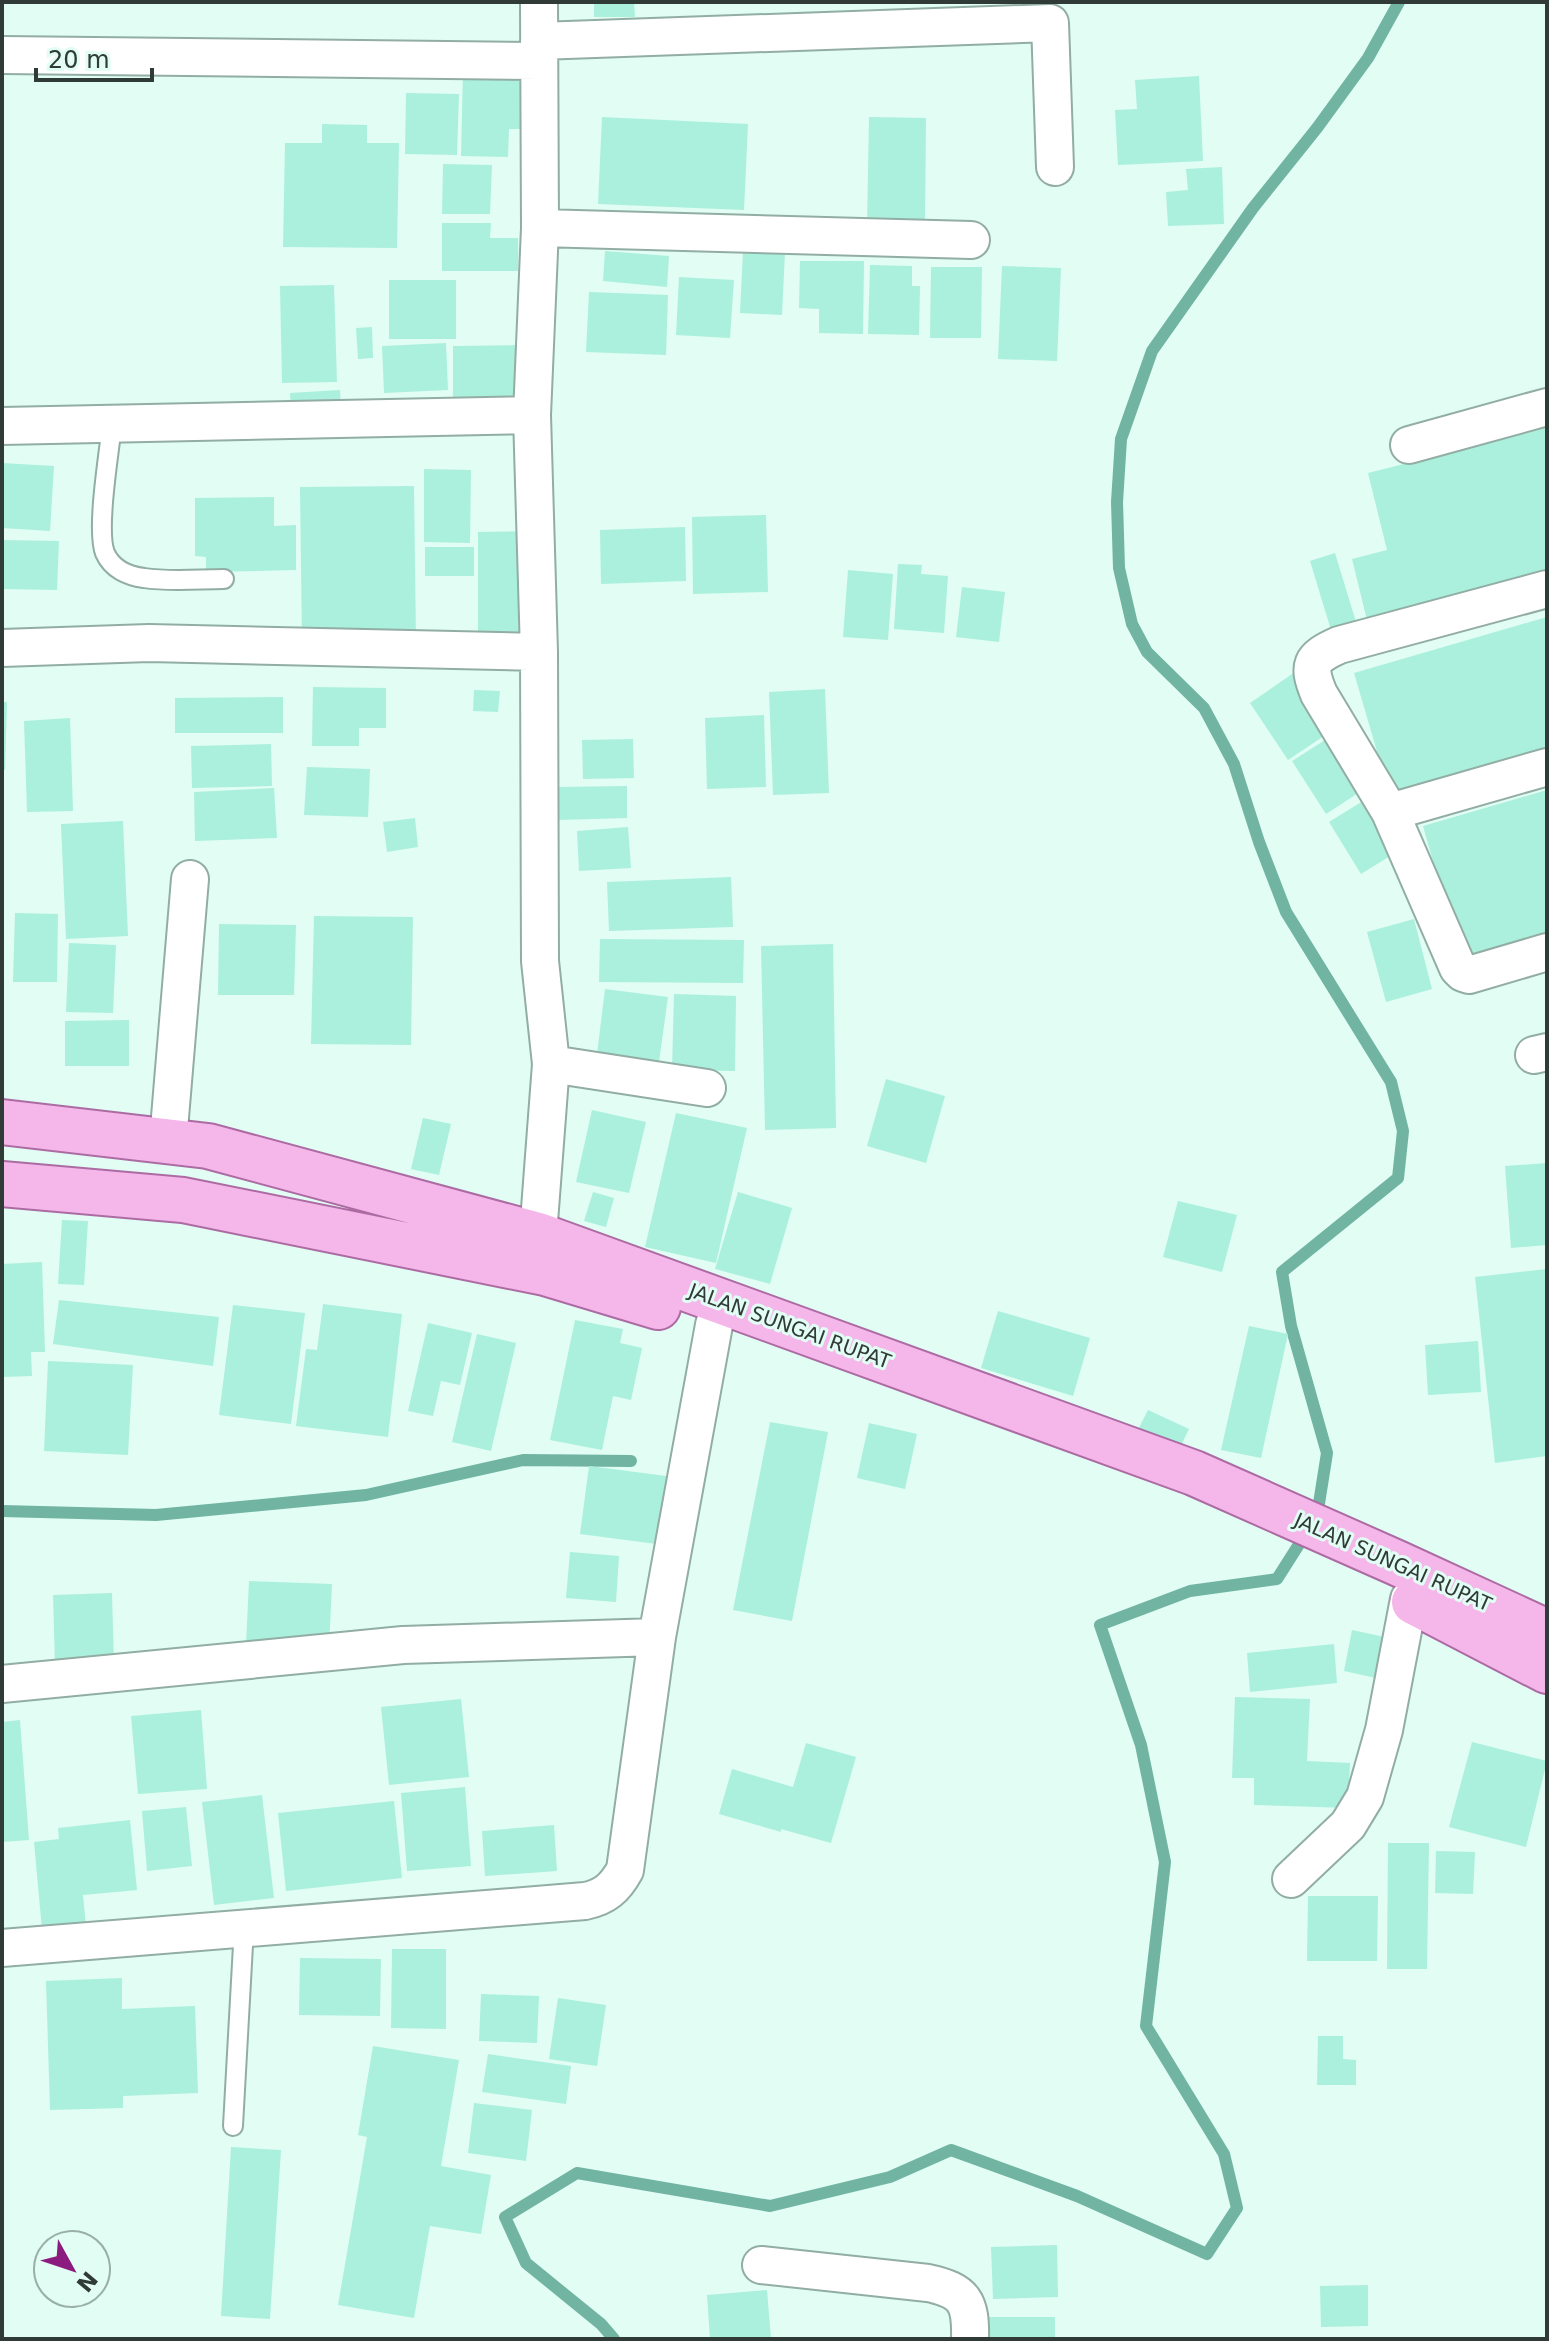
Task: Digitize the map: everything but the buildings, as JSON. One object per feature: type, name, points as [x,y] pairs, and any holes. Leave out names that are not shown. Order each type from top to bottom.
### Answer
[{"type":"main road","name":"JALAN SUNGAI RUPAT","points":[[2,1122],[208,1146],[718,1313],[1188,1481],[1392,1580],[1547,1671]]},
{"type":"main road","name":"JALAN SUNGAI RUPAT","points":[[2,1184],[183,1200],[542,1254]]},
{"type":"main road","name":"JALAN SUNGAI RUPAT","points":[[1392,1580],[1547,1632]]},
{"type":"street","points":[[539,2],[540,228],[532,415],[539,652],[540,961],[551,1064],[542,1254]]},
{"type":"street","points":[[2,55],[539,51],[816,16],[1050,23],[1055,167]]},
{"type":"street","points":[[540,228],[971,240]]},
{"type":"street","points":[[1409,445],[1547,407]]},
{"type":"street","points":[[2,426],[532,415]]},
{"type":"street","points":[[1547,589],[1339,645],[1320,654],[1313,662],[1311,675],[1319,694],[1390,812],[1458,968],[1469,975],[1547,952]]},
{"type":"street","points":[[2,648],[149,643],[539,652]]},
{"type":"street","points":[[1390,812],[1547,767]]},
{"type":"street","points":[[168,1141],[190,879]]},
{"type":"street","points":[[551,1064],[707,1088]]},
{"type":"street","points":[[2,1948],[585,1901],[601,1897],[616,1886],[625,1870],[657,1637],[718,1313]]},
{"type":"street","points":[[1291,1879],[1348,1825],[1365,1797],[1384,1730],[1392,1580]]},
{"type":"street","points":[[2,1684],[403,1645],[657,1637]]},
{"type":"street","points":[[761,2265],[947,2287],[963,2300],[971,2314],[970,2339]]},
{"type":"lane","points":[[112,425],[101,535],[106,554],[114,566],[124,573],[146,579],[224,579]]},
{"type":"lane","points":[[233,2126],[244,1927]]},
{"type":"waterway","points":[[614,2339],[601,2324],[526,2263],[505,2217],[577,2173],[770,2206],[890,2177],[951,2150],[1077,2196],[1207,2254],[1237,2208],[1224,2154],[1146,2026],[1165,1862],[1141,1745],[1100,1625],[1190,1591],[1277,1579],[1317,1516],[1327,1453],[1291,1326],[1282,1272],[1398,1178],[1403,1131],[1391,1082],[1286,912],[1234,764],[1204,708],[1147,652],[1132,624],[1119,568],[1117,502],[1121,439],[1152,351],[1253,208],[1368,58],[1399,2]]},
{"type":"waterway","points":[[2,1511],[156,1515],[366,1495],[523,1460],[631,1461]]}]
